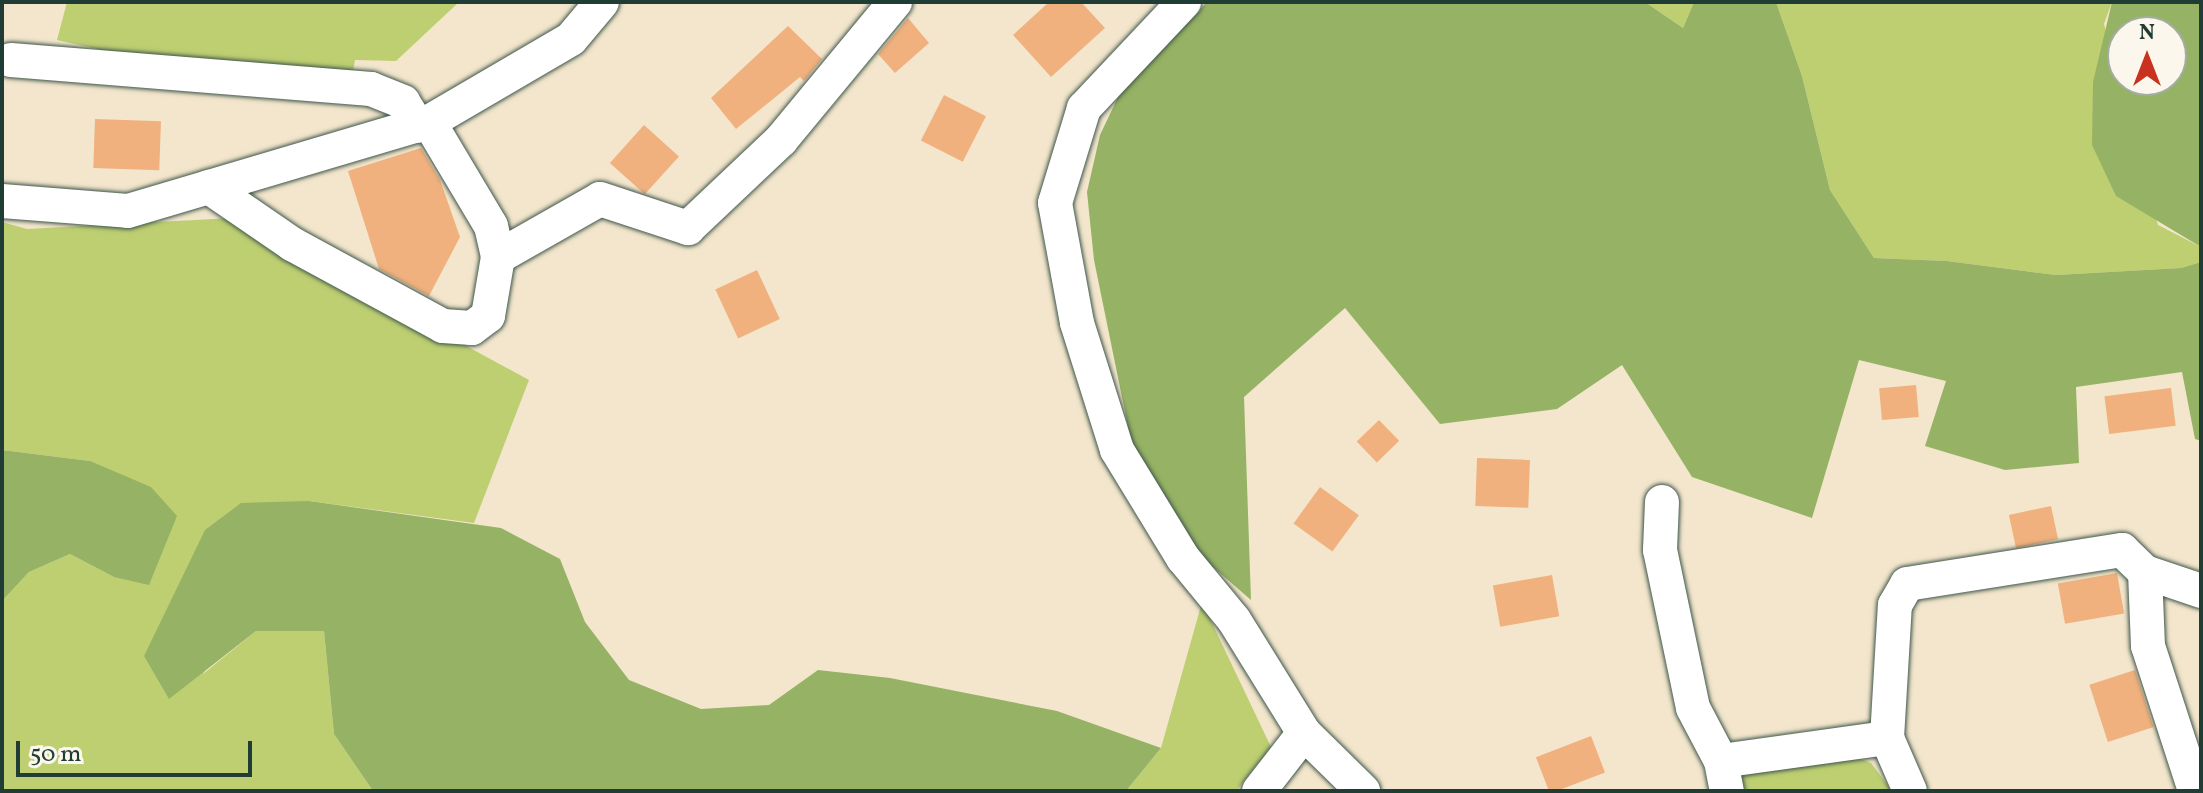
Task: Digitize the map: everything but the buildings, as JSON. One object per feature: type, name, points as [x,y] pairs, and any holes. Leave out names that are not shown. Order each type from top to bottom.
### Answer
[{"type":"street","points":[[2,201],[128,211],[424,124],[571,39],[602,2]]},
{"type":"street","points":[[498,257],[600,199],[688,228],[781,140],[895,2]]},
{"type":"street","points":[[1184,2],[1084,108],[1055,203],[1077,323],[1117,450],[1183,558],[1234,620],[1304,733],[1363,791]]},
{"type":"street","points":[[11,60],[371,89],[403,102],[424,124],[491,226],[498,257],[488,316],[472,328],[443,326],[292,244],[209,187]]},
{"type":"street","points":[[1662,502],[1660,550],[1693,708],[1724,776],[1887,738]]},
{"type":"street","points":[[1910,791],[1887,738],[1895,605],[1907,584],[2122,550],[2145,572],[2201,591]]},
{"type":"street","points":[[2145,572],[2148,646],[2195,791]]},
{"type":"street","points":[[1259,791],[1304,733]]},
{"type":"green space","points":[[67,2],[459,2],[396,61],[355,60],[352,76],[124,55],[57,40]]},
{"type":"green space","points":[[1207,2],[1645,2],[1683,28],[1694,2],[1776,2],[1802,76],[1830,190],[1874,258],[1947,261],[2056,275],[2181,268],[2201,262],[2201,441],[2195,439],[2182,372],[2076,387],[2079,463],[2005,470],[1925,446],[1946,381],[1859,360],[1812,518],[1692,477],[1622,365],[1557,409],[1440,424],[1345,308],[1244,397],[1251,600],[1190,547],[1134,456],[1094,260],[1087,192],[1100,135],[1119,95]]},
{"type":"green space","points":[[1645,2],[1694,2],[1683,28]]},
{"type":"green space","points":[[1776,2],[2112,2],[2104,24],[2107,35],[2107,96],[2123,96],[2158,225],[2201,247],[2201,262],[2181,268],[2056,275],[1947,261],[1874,258],[1830,190],[1802,76]]},
{"type":"green space","points":[[2112,2],[2201,2],[2201,247],[2116,196],[2092,145],[2093,82],[2107,23],[2107,96],[2187,96],[2187,16],[2109,16]]},
{"type":"green space","points":[[232,218],[529,380],[474,523],[309,501],[203,674],[256,631],[324,631],[334,734],[373,791],[2,791],[2,601],[29,572],[70,554],[114,577],[90,461],[2,450],[2,222],[27,229]]},
{"type":"green space","points":[[2,450],[90,461],[151,487],[177,516],[149,585],[114,577],[70,554],[29,572],[2,601]]},
{"type":"green space","points":[[309,501],[501,528],[560,559],[585,622],[629,680],[701,709],[769,705],[818,670],[890,678],[1057,711],[1161,748],[1126,791],[373,791],[334,734],[324,631],[256,631],[169,699],[144,656],[205,530],[241,503]]},
{"type":"green space","points":[[1202,602],[1271,747],[1236,791],[1126,791],[1161,748]]},
{"type":"green space","points":[[1850,755],[1871,763],[1892,791],[1744,791],[1741,775]]}]
